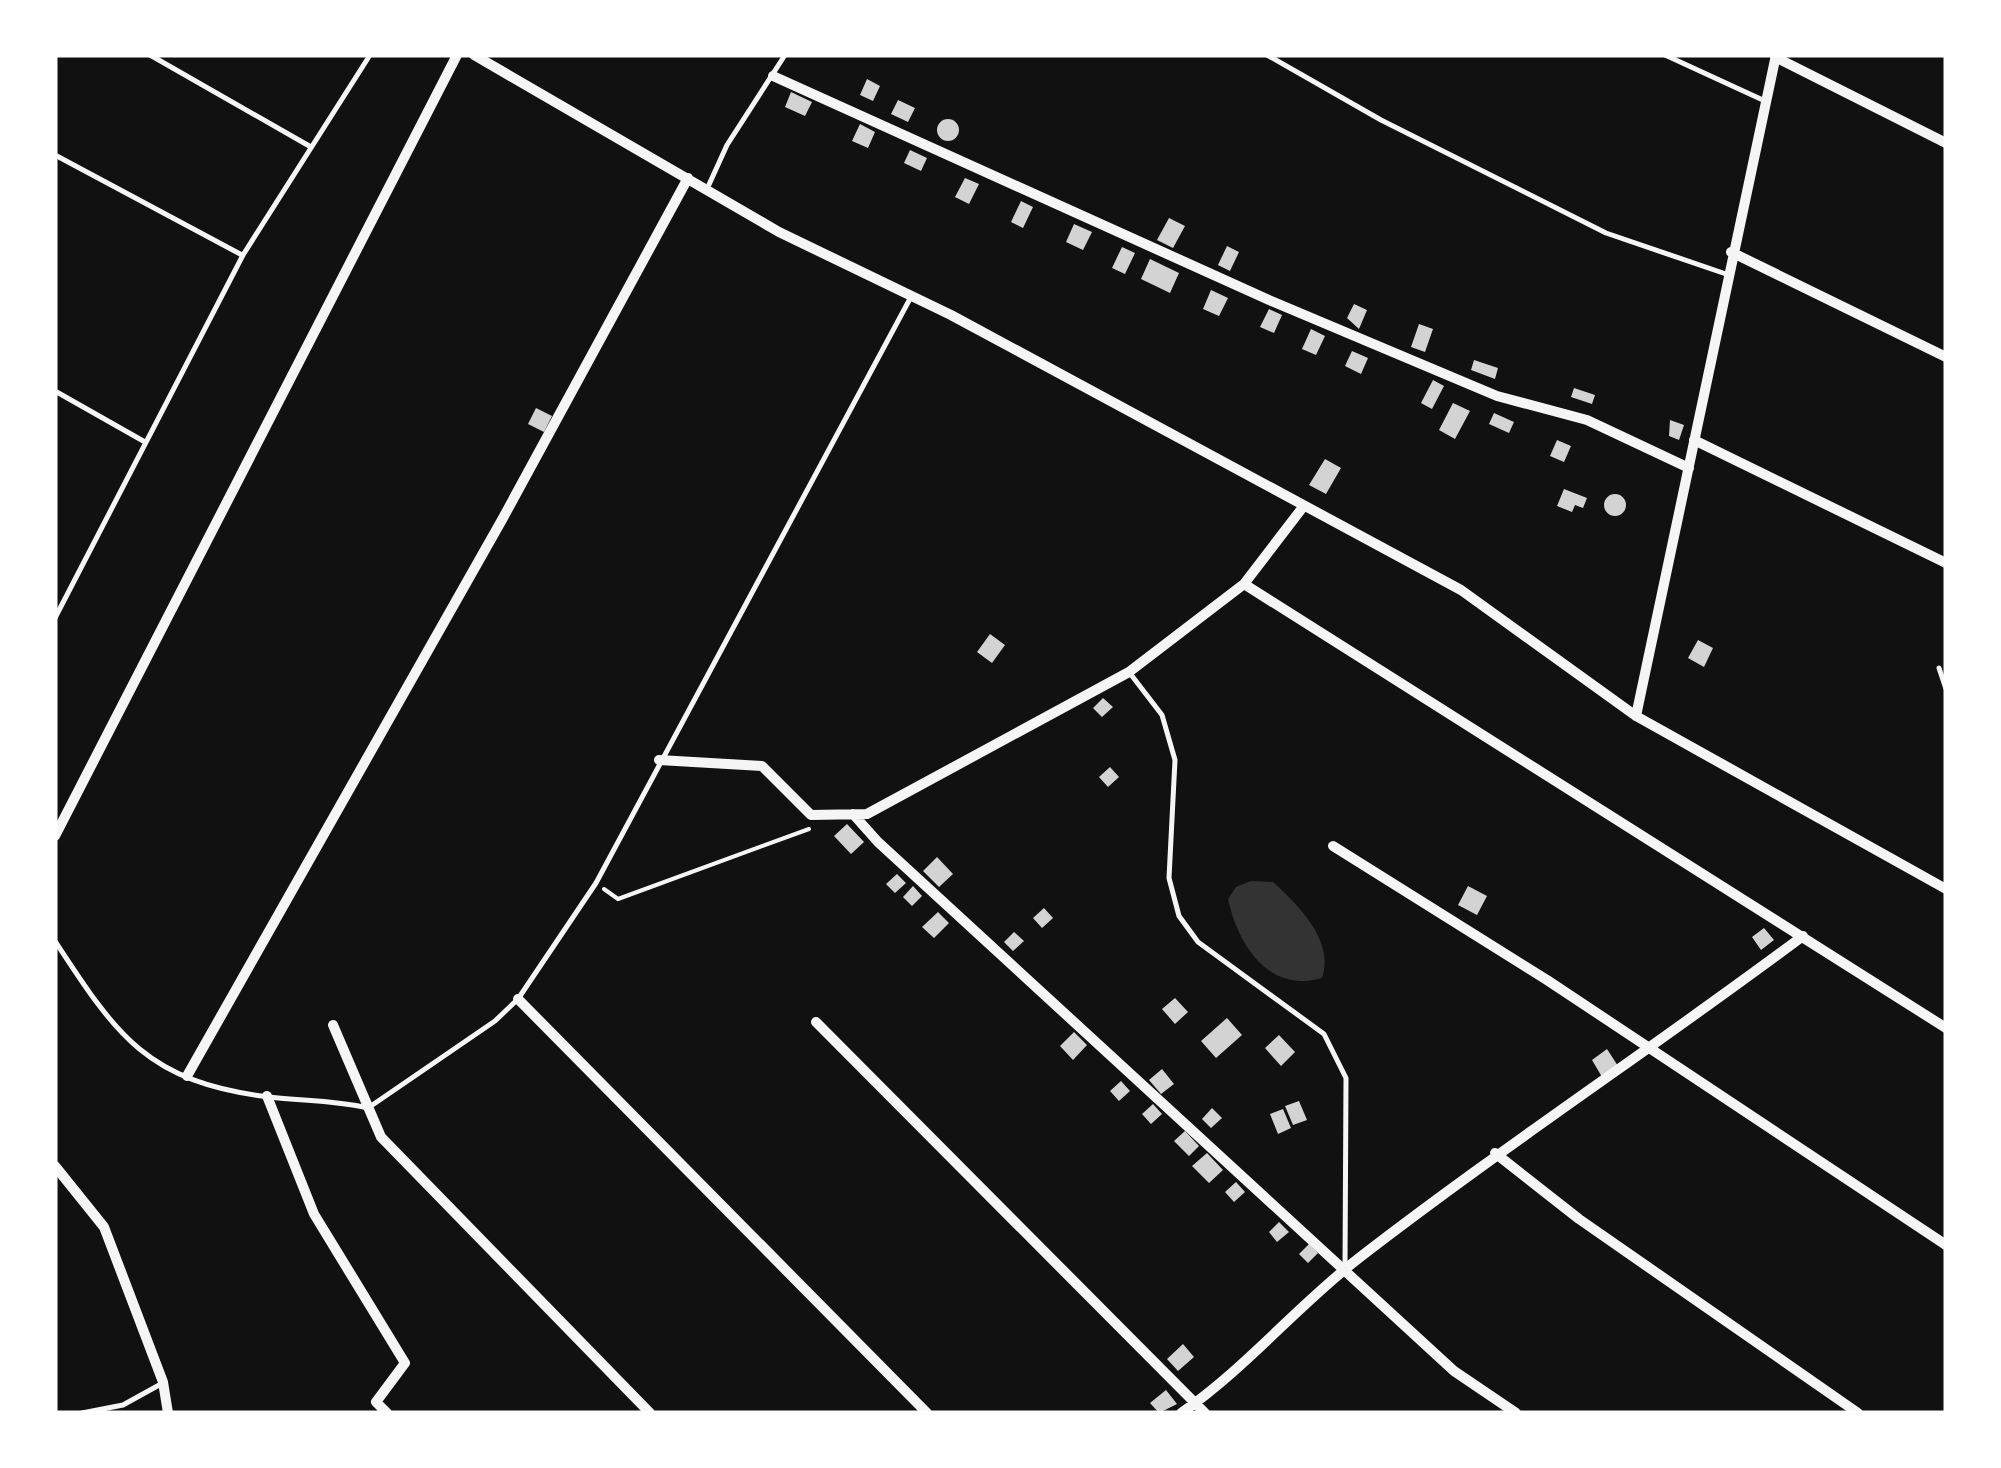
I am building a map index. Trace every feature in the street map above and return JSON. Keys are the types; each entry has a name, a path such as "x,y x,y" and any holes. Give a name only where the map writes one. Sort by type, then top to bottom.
{"street":[{"path":"55,836 457,55"},
{"path":"474,55 779,232 912,295 1460,590 1636,716 1946,888"},
{"path":"1636,716 1726,274 1775,56 1946,143"},
{"path":"773,76 1269,300 1497,396 1587,420 1689,468"},
{"path":"188,1076 503,518 688,178"},
{"path":"1731,252 1946,358"},
{"path":"1694,440 1946,563"},
{"path":"659,760 762,766 811,815 867,814 1130,672 1244,584 1303,507"},
{"path":"1244,584 1946,1028"},
{"path":"853,814 878,842 1454,1370 1516,1413"},
{"path":"1333,846 1946,1245"},
{"path":"1181,1413 1345,1269 1495,1153 1651,1050 1803,936"},
{"path":"518,999 927,1413"},
{"path":"816,1022 1205,1413"},
{"path":"333,1025 381,1137 650,1413"},
{"path":"267,1096 284,1148 314,1214 405,1363 376,1402 387,1413"},
{"path":"1495,1153 1579,1219 1858,1413"},
{"path":"55,1166 104,1227 164,1382 168,1413"}],"lane":[{"path":"150,55 311,147"},
{"path":"55,618 243,255 370,55"},
{"path":"707,189 727,144 786,55"},
{"path":"1267,55 1381,120 1606,233 1726,274"},
{"path":"1665,55 1765,101"},
{"path":"55,154 243,255"},
{"path":"55,940 105,1019 156,1065 267,1096 331,1099 368,1108 495,1021 518,999 596,883 912,295"},
{"path":"55,390 144,442"},
{"path":"1939,668 1946,690"},
{"path":"1130,672 1162,716 1175,760 1168,878 1179,916 1198,942 1324,1034 1346,1078 1345,1269"},
{"path":"82,1413 123,1406 164,1382"}],"path":[{"path":"596,883 618,899 812,828 827,814"}],"shaded area":[{"path":"1251,881 1273,882 1312,925 1323,951 1322,978 1286,979 1259,962 1248,948 1228,899 1236,887"}],"building":[{"path":"867,79 880,86 873,101 860,95"},
{"path":"791,92 812,102 805,116 785,107"},
{"path":"898,100 915,108 908,122 891,114"},
{"path":"948,119 956,122 956,138 948,141 940,138 937,130 940,122"},
{"path":"860,124 875,132 868,148 852,141"},
{"path":"910,150 927,158 921,171 904,163"},
{"path":"965,178 979,184 969,204 955,197"},
{"path":"1021,201 1033,207 1023,228 1011,222"},
{"path":"1169,218 1185,226 1173,248 1157,240"},
{"path":"1074,224 1092,232 1083,250 1066,242"},
{"path":"1227,246 1239,252 1230,271 1218,265"},
{"path":"1122,247 1135,253 1125,274 1112,268"},
{"path":"1150,259 1179,273 1170,293 1141,279"},
{"path":"1211,290 1228,298 1219,316 1203,309"},
{"path":"1354,304 1367,310 1359,329 1347,318"},
{"path":"1269,309 1282,315 1274,333 1260,327"},
{"path":"1419,324 1433,329 1425,352 1411,347"},
{"path":"1311,329 1325,336 1316,355 1302,349"},
{"path":"1352,351 1368,358 1361,374 1345,366"},
{"path":"1474,360 1498,368 1495,379 1471,370"},
{"path":"1433,380 1444,386 1432,409 1421,403"},
{"path":"1574,388 1595,395 1592,404 1571,397"},
{"path":"1453,403 1470,411 1455,439 1439,430"},
{"path":"536,408 552,416 544,432 528,424"},
{"path":"1494,413 1514,422 1509,433 1489,424"},
{"path":"1670,420 1684,425 1679,440 1669,436"},
{"path":"1557,440 1571,446 1564,462 1550,456"},
{"path":"1325,459 1341,468 1326,494 1309,485"},
{"path":"1564,489 1587,498 1583,508 1575,505 1572,512 1557,506"},
{"path":"1615,494 1623,497 1623,513 1615,516 1607,513 1604,505 1607,497"},
{"path":"990,634 1005,645 992,663 977,652"},
{"path":"1698,640 1713,648 1704,667 1688,658"},
{"path":"1103,698 1113,707 1102,717 1093,708"},
{"path":"1110,767 1119,777 1108,787 1099,777"},
{"path":"847,824 864,842 851,854 834,836"},
{"path":"937,857 953,874 939,887 923,871"},
{"path":"897,874 906,883 895,893 886,884"},
{"path":"913,886 922,896 912,906 903,897"},
{"path":"1468,886 1487,896 1477,915 1458,905"},
{"path":"1044,908 1053,918 1042,928 1033,918"},
{"path":"938,912 949,923 934,938 922,927"},
{"path":"1764,928 1774,940 1761,950 1752,937"},
{"path":"1014,932 1024,941 1013,951 1004,942"},
{"path":"1175,998 1188,1012 1175,1024 1162,1009"},
{"path":"1227,1018 1242,1035 1216,1058 1201,1041"},
{"path":"1074,1032 1087,1045 1073,1060 1060,1046"},
{"path":"1279,1035 1295,1052 1281,1066 1265,1048"},
{"path":"1607,1049 1618,1066 1602,1077 1592,1060"},
{"path":"1162,1069 1174,1084 1161,1094 1149,1080"},
{"path":"1121,1081 1130,1091 1119,1101 1110,1091"},
{"path":"1299,1101 1307,1120 1293,1125 1285,1106"},
{"path":"1153,1104 1162,1114 1151,1124 1142,1114"},
{"path":"1212,1108 1222,1118 1211,1128 1202,1119"},
{"path":"1283,1109 1291,1128 1278,1134 1270,1114"},
{"path":"1185,1131 1199,1146 1189,1156 1174,1141"},
{"path":"1207,1153 1223,1170 1209,1183 1192,1166"},
{"path":"1236,1182 1245,1192 1234,1202 1225,1192"},
{"path":"1279,1222 1289,1232 1277,1242 1269,1232"},
{"path":"1309,1244 1318,1253 1308,1263 1299,1254"},
{"path":"1183,1344 1194,1357 1178,1371 1167,1359"},
{"path":"1166,1390 1177,1404 1159,1413 1150,1403"}]}
